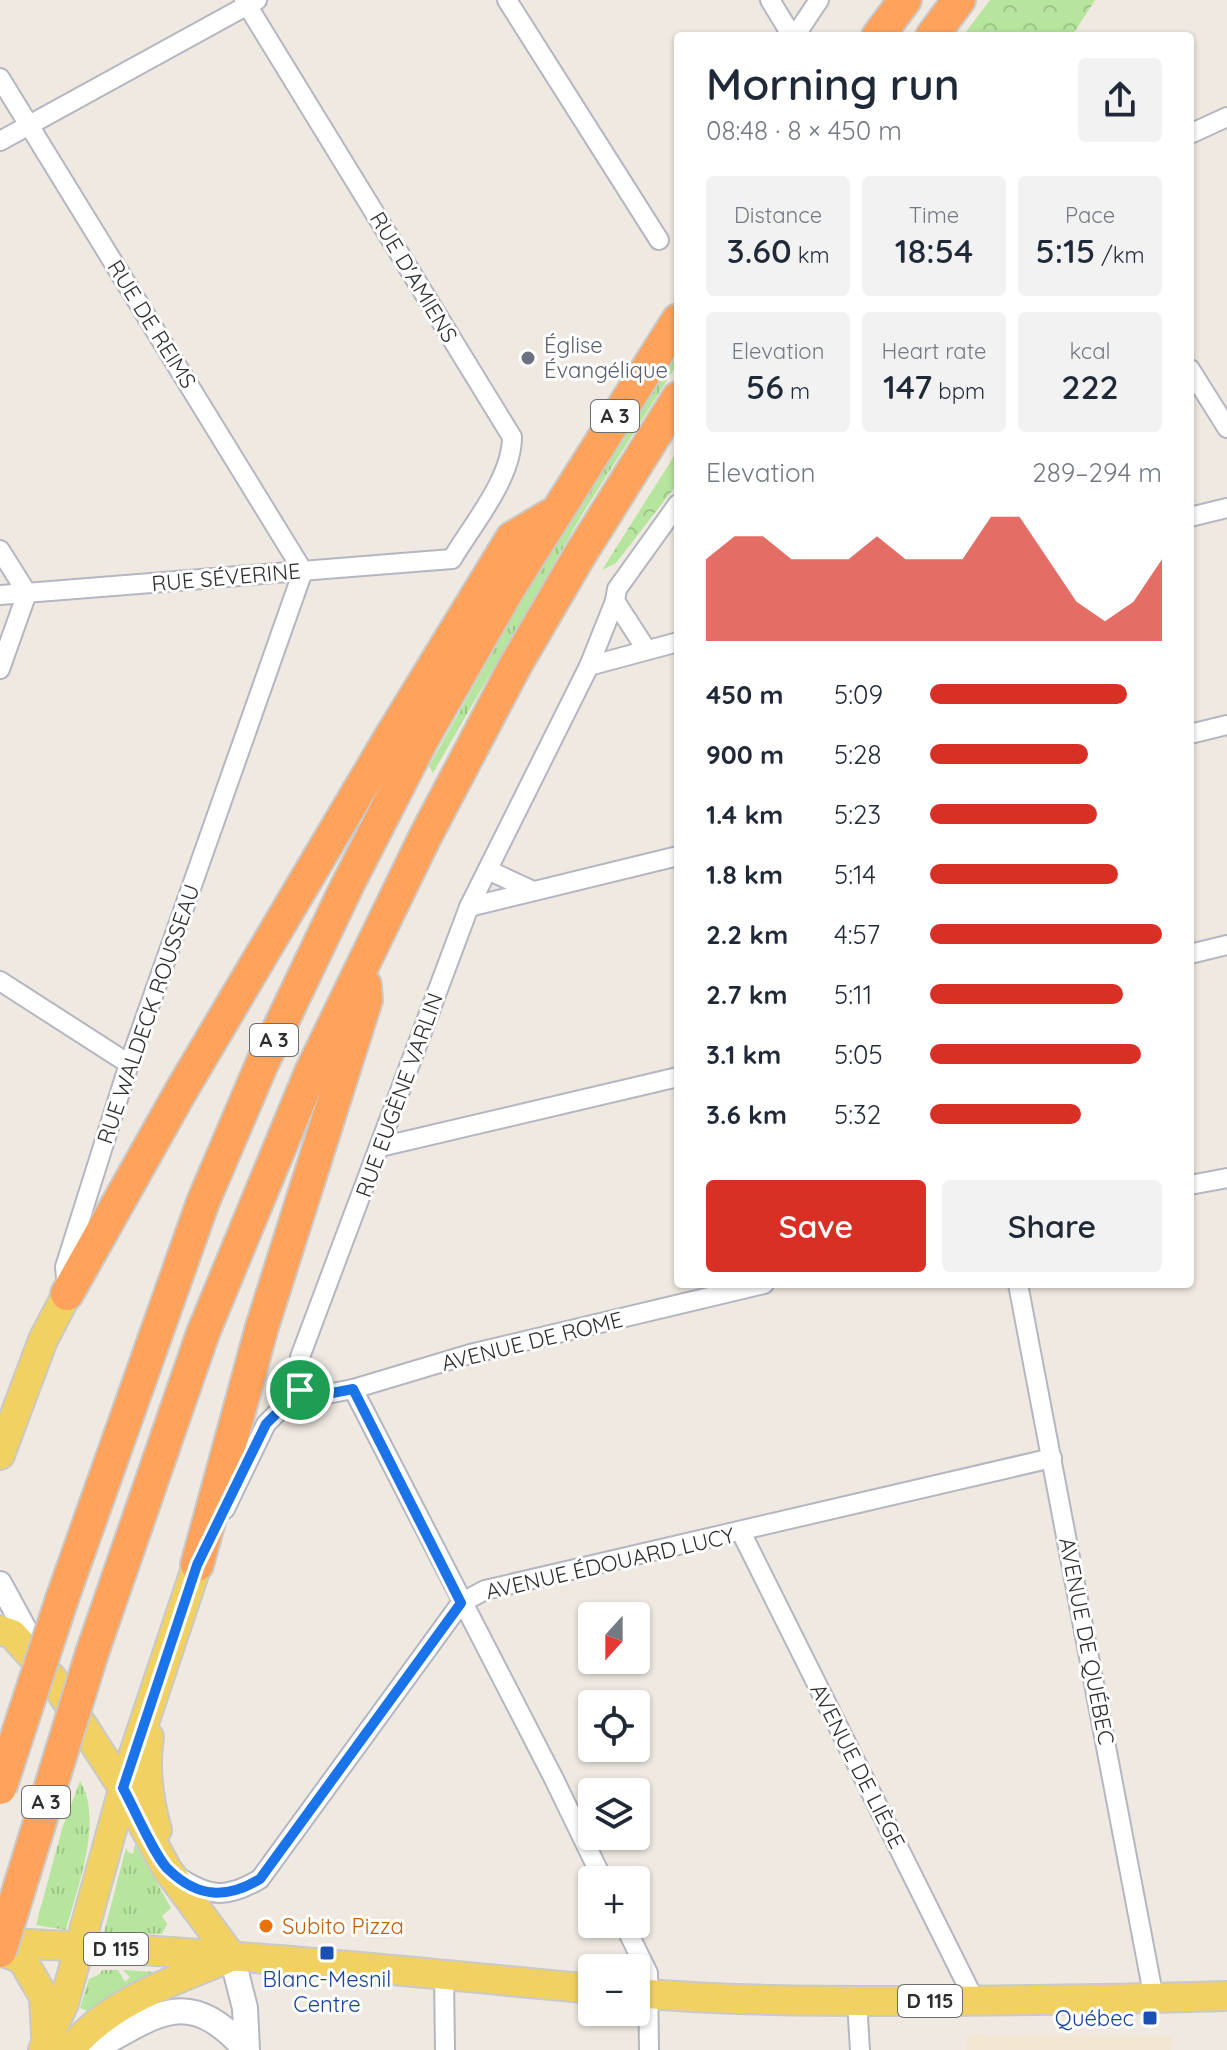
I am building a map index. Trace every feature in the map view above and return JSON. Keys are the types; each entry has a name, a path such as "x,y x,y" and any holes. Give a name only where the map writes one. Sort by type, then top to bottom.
{"highway":[{"path":"881,32 905,0"},
{"path":"935,32 959,0"},
{"name":"A 3","path":"0,1788 62,1599 203,1202 261,1066 416,751 554,513 674,326"},
{"name":"A 3","path":"0,1951 92,1653 203,1333 311,1072 364,960 515,666 674,404"},
{"path":"67,1294 197,1064 512,538 554,513"},
{"path":"197,1565 262,1327 366,1000 364,960"}],"main road":[{"name":"RUE WALDECK ROUSSEAU","path":"0,1455 6,1426 43,1340 67,1294"},
{"path":"53,2048 123,1788 197,1565"},
{"path":"0,1630 12,1634 52,1678 123,1788 167,1869 232,1957 245,2008 246,2050"},
{"path":"154,1697 146,1755 148,1798 167,1869"},
{"name":"D 115","path":"0,1943 232,1957 578,1988"},
{"path":"0,1951 22,1959 44,1997 53,2048"},
{"name":"D 115","path":"53,2048 78,2040 111,2013 163,1985 232,1957"},
{"name":"D 115","path":"650,1994 745,2000 857,2001 1226,1996"},
{"path":"91,2050 163,2013 193,2010 217,2022 246,2050"}],"street":[{"path":"507,0 659,240"},
{"path":"770,0 791,32"},
{"path":"797,32 819,0"},
{"path":"0,141 249,2"},
{"name":"RUE D'AMIENS","path":"249,2 512,437 512,453 506,472 452,559"},
{"name":"RUE DE REIMS","path":"0,78 303,571"},
{"path":"1194,132 1227,117"},
{"path":"1194,375 1227,428"},
{"path":"1194,516 1227,508"},
{"name":"RUE EUGÈNE VARLIN","path":"300,1390 300,1357 469,907 589,666 617,589 674,509"},
{"path":"0,550 27,593 0,669"},
{"name":"RUE SÉVERINE","path":"0,595 452,559"},
{"name":"RUE WALDECK ROUSSEAU","path":"67,1294 65,1267 129,1064 303,571"},
{"path":"615,601 646,649"},
{"path":"589,666 674,643"},
{"path":"1194,733 1227,725"},
{"path":"469,907 674,857"},
{"path":"488,870 533,891"},
{"path":"1194,953 1227,945"},
{"path":"0,981 129,1064"},
{"path":"380,1147 674,1078"},
{"path":"1194,1184 1227,1178"},
{"name":"AVENUE DE ROME","path":"300,1390 322,1395 353,1389 470,1354 747,1288"},
{"name":"AVENUE DE QUÉBEC","path":"1019,1288 1154,1999"},
{"path":"353,1389 596,1866"},
{"path":"197,1565 266,1424 300,1390"},
{"name":"AVENUE ÉDOUARD LUCY","path":"167,1869 193,1887 223,1894 243,1889 260,1879 461,1603 485,1590 1052,1458"},
{"name":"AVENUE DE LIÈGE","path":"741,1532 975,2001"},
{"path":"0,1583 52,1678"},
{"path":"444,1976 445,2050"},
{"path":"857,2001 860,2050"},
{"path":"646,2026 649,2050"}],"shaded area":[{"path":"967,2035 1173,2036 1171,2050 967,2050"}],"green space":[{"path":"990,0 1095,0 1075,32 966,32"},
{"path":"674,353 674,369 583,513 433,773 429,766 554,543"},
{"path":"674,456 674,488 616,563 602,570"},
{"path":"80,1781 87,1797 89,1834 82,1875 66,1930 36,1925 62,1829"},
{"path":"135,1844 171,1908 162,1916 167,1924 162,1934 104,1932 126,1848 133,1854"},
{"path":"102,1970 118,1970 125,1982 130,1977 123,1970 155,1972 119,1991 90,2012 80,2008 89,1979"}],"place":[{"name":"Église Évangélique","path":"528,358"},
{"name":"Subito Pizza","path":"266,1926"},
{"name":"Blanc-Mesnil Centre","path":"327,1953"},
{"name":"Québec","path":"1150,2018"}],"route":[{"path":"353,1389 461,1603 260,1879 227,1894 209,1892 193,1887 167,1869 123,1788 197,1565 266,1424 300,1390 322,1395 353,1389"}]}
